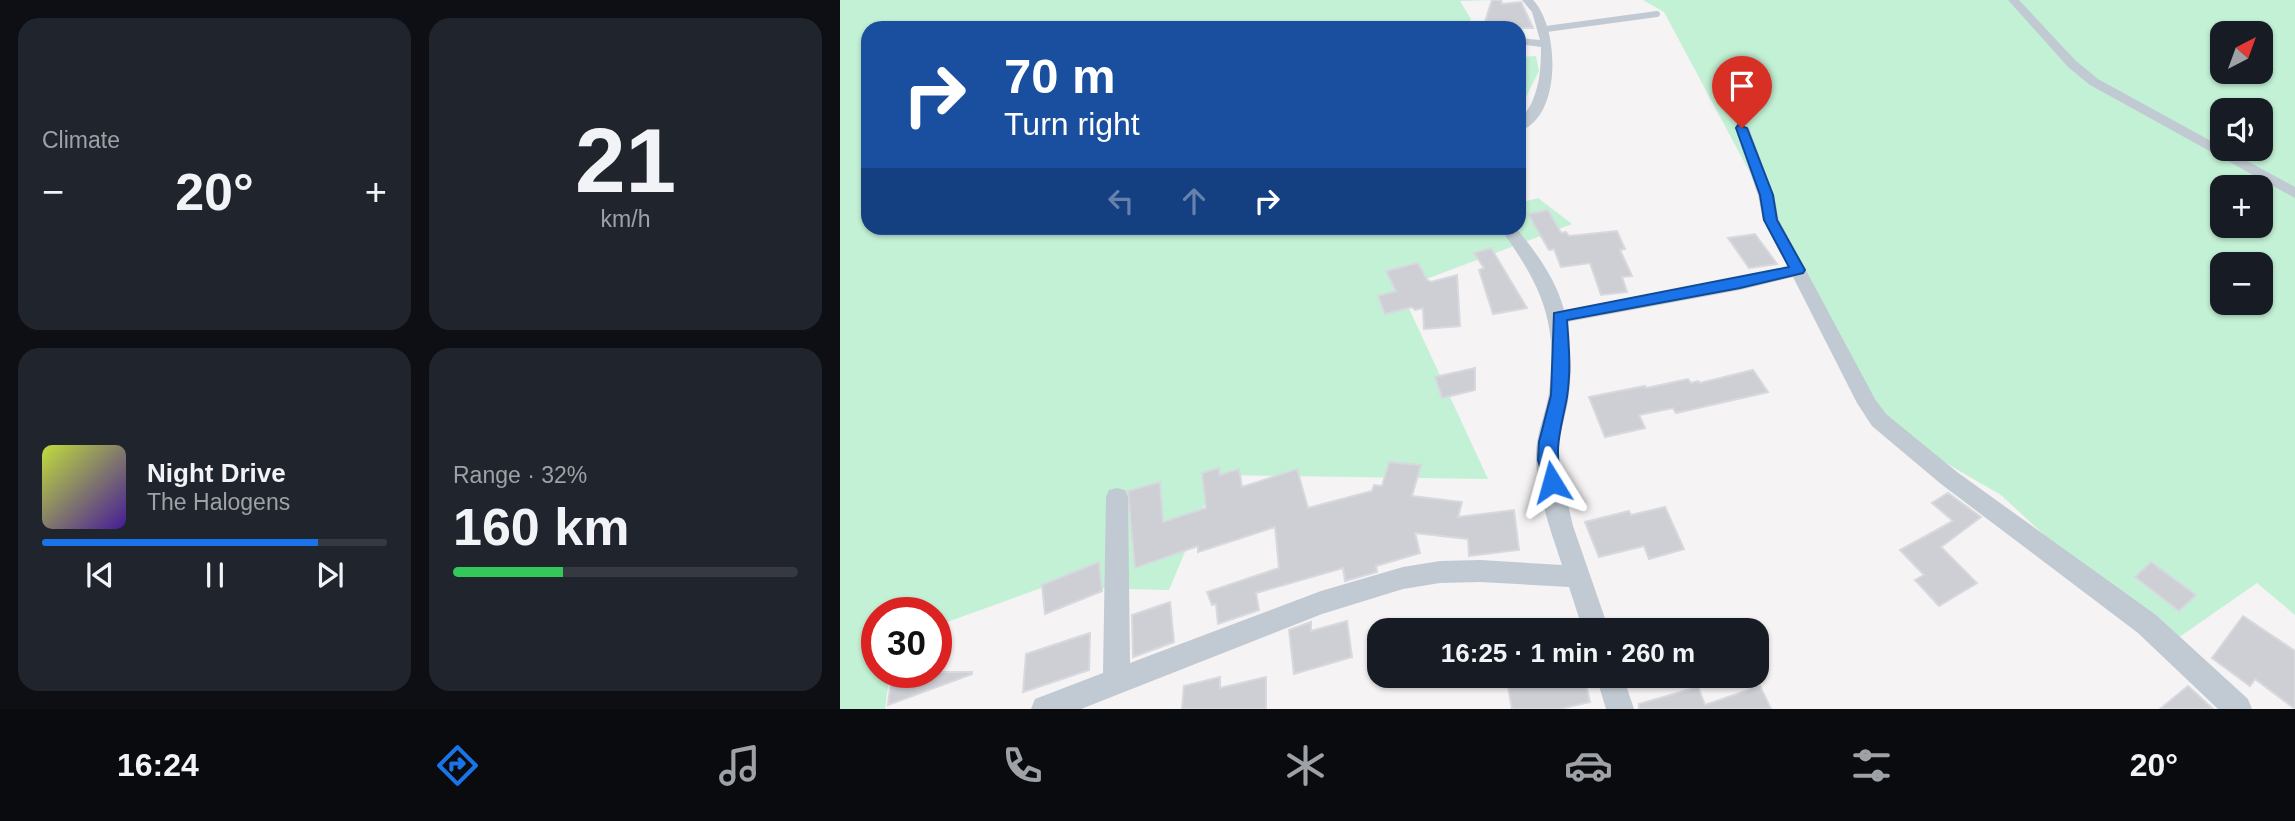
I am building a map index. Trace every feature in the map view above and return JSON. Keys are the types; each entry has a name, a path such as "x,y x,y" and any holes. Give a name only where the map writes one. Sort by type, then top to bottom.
{"street":[{"path":"1526,122 1531,118 1547,72 1546,29 1539,10 1527,0"},
{"path":"2013,0 2072,64 2094,82 2295,193"},
{"path":"1526,42 1546,44"},
{"path":"1742,128 1766,195 1770,220 1879,420 1949,478 2147,624 2238,709"},
{"path":"1514,235 1547,285 1559,317 1560,384 1547,460 1563,527 1592,618"},
{"path":"1559,317 1740,284 1798,270"},
{"path":"1116,682 1117,497"},
{"path":"1045,709 1321,603 1403,578 1440,572 1580,577"},
{"path":"1614,688 1620,709"}],"lane":[{"path":"1546,29 1657,14"}],"green space":[{"path":"840,0 1495,0 1460,1 1470,21 861,21 861,235 1526,235 1526,201 1538,198 1572,224 1400,289 1488,479 1217,475 1169,590 1044,587 952,620 952,597 861,597 861,688 888,688 885,709 840,709"},
{"path":"1643,0 2295,0 2295,615 2257,583 2165,647 2001,495 1887,429 1664,12"},
{"path":"1536,56 1539,71 1526,97 1526,57"}],"building":[{"path":"1492,0 1501,0 1502,4 1521,2 1533,28 1526,28 1526,21 1485,21"},
{"path":"1548,210 1561,233 1566,232 1569,236 1617,231 1625,249 1620,250 1632,276 1622,277 1627,292 1601,295 1590,263 1561,267 1554,249 1549,250 1528,214"},
{"path":"1755,234 1777,264 1749,268 1728,238"},
{"path":"1491,248 1527,308 1493,314 1479,270 1484,268 1474,253"},
{"path":"1418,263 1427,280 1431,282 1457,275 1460,326 1424,329 1423,308 1415,310 1412,307 1385,314 1378,296 1396,291 1386,271"},
{"path":"1475,368 1475,390 1442,398 1435,377"},
{"path":"1753,370 1768,392 1676,413 1673,408 1639,415 1645,428 1605,437 1589,397 1688,379 1691,383 1700,383"},
{"path":"1389,462 1421,465 1412,496 1462,502 1458,517 1514,510 1519,550 1469,556 1468,539 1415,533 1420,553 1376,566 1377,572 1345,581 1343,568 1256,593 1259,610 1218,624 1216,604 1212,605 1207,592 1279,568 1275,527 1198,552 1198,546 1135,568 1128,491 1160,482 1163,522 1206,508 1202,473 1219,468 1220,475 1239,469 1242,487 1297,469 1308,508 1372,491 1374,485 1382,486"},
{"path":"1948,493 1981,517 1941,547 1977,583 1939,606 1915,580 1924,575 1900,550 1953,521 1932,503"},
{"path":"1665,507 1684,549 1649,559 1644,546 1599,557 1585,522 1629,511 1631,515"},
{"path":"1099,562 1102,591 1045,614 1042,585"},
{"path":"2151,562 2196,595 2179,611 2135,577"},
{"path":"1170,602 1174,642 1133,657 1132,615"},
{"path":"2243,616 2295,651 2295,709 2255,679 2250,686 2212,658"},
{"path":"1347,621 1352,657 1294,674 1289,630 1311,622 1311,631"},
{"path":"1090,633 1089,670 1023,692 1026,654"},
{"path":"952,672 972,674 952,681"},
{"path":"1220,677 1220,688 1266,677 1266,709 1182,709 1184,686"},
{"path":"2188,686 2213,709 2160,709"},
{"path":"890,688 934,688 888,705"},
{"path":"1508,688 1587,688 1590,702 1559,709 1512,709"},
{"path":"1695,688 1698,688 1705,705 1761,688 1771,709 1639,709 1639,704"}],"route":[{"path":"1552,482 1547,460 1551,423 1559,395 1562,361 1559,317 1740,284 1798,270 1770,220 1766,195 1742,128"}]}
